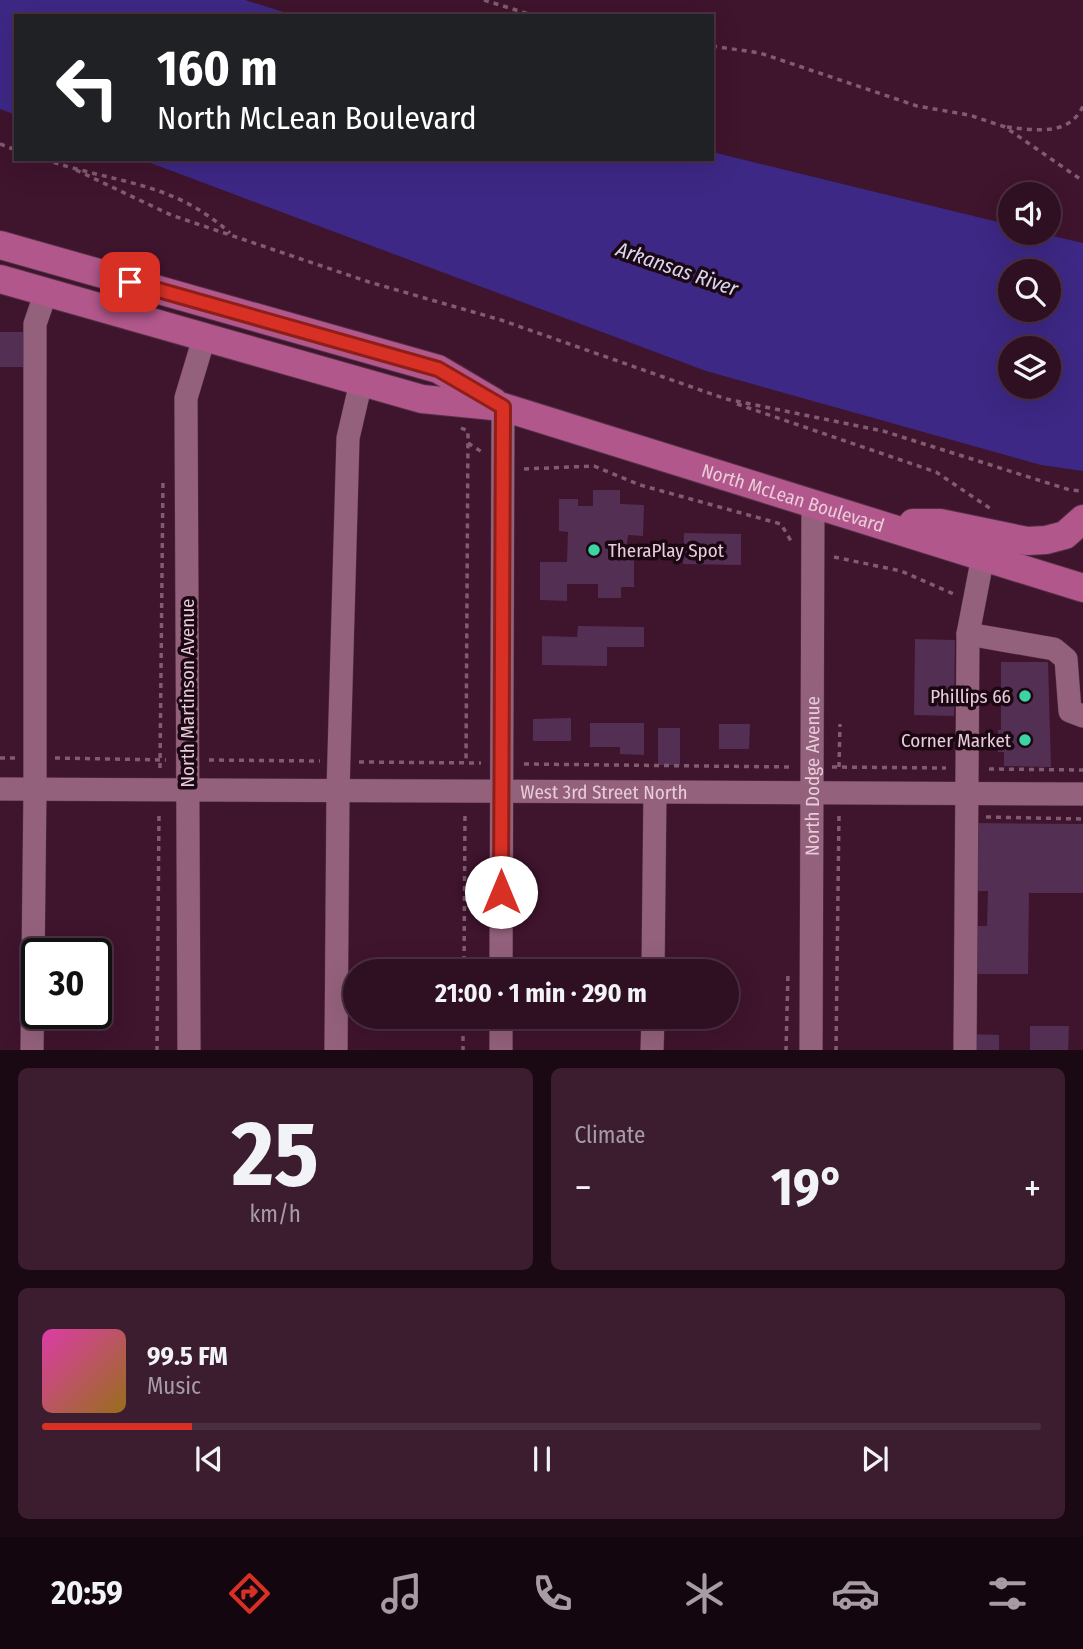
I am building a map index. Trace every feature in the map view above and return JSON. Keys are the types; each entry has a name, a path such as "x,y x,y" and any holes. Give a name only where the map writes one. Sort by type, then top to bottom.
{"main road":[{"name":"North McLean Boulevard","path":"0,245 438,369 503,407"},
{"name":"North McLean Boulevard","path":"0,279 422,399 503,407 1083,588"},
{"path":"883,524 940,523 1027,541 1065,535 1083,519"}],"street":[{"path":"32,1050 35,790 34,324 46,292"},
{"name":"North Martinson Avenue","path":"189,1050 186,398 204,338"},
{"path":"336,1050 338,791 348,438 361,382"},
{"path":"501,959 503,407"},
{"name":"North Dodge Avenue","path":"811,1050 813,502"},
{"path":"965,1050 968,634 983,556"},
{"path":"968,634 1054,649 1066,659 1070,710 1083,716"},
{"name":"West 3rd Street North","path":"0,789 1083,794"},
{"path":"653,959 655,792"},
{"path":"501,1029 501,1050"},
{"path":"652,1050 653,1029"}],"path":[{"path":"484,0 529,14"},
{"path":"714,46 760,53 917,106 969,115 1005,127 1050,131 1079,116 1083,106"},
{"path":"1005,127 1083,180"},
{"path":"50,161 180,197 209,214 232,234"},
{"path":"76,170 171,215 369,282 501,320 936,472 999,517"},
{"path":"726,399 883,431 1070,490 1083,491"},
{"path":"468,443 511,469 594,466 640,485 781,524 793,544 846,561 901,571 974,603"},
{"path":"157,1050 163,478"},
{"path":"835,1050 840,724"},
{"path":"0,758 1083,770"},
{"path":"463,1029 463,1050"}],"water":[{"path":"0,0 245,0 290,14 14,14 14,114 0,109"},
{"name":"Arkansas River","path":"714,152 998,222 998,245 1061,245 1061,238 1083,243 1083,471 1041,465 706,371 145,161 714,161"}],"building":[{"path":"0,332 25,332 24,367 0,367"},
{"name":"TheraPlay Spot","path":"593,490 620,490 620,504 644,505 643,536 628,535 627,544 621,544 621,556 634,557 634,587 621,587 621,598 598,598 598,584 567,584 567,601 540,600 540,562 567,562 568,532 559,531 559,499 578,499 578,506 593,506"},
{"path":"684,533 741,534 741,565 683,564"},
{"path":"578,626 644,627 644,647 607,647 607,666 542,665 542,636 577,637"},
{"path":"915,639 955,640 954,716 914,715"},
{"path":"1001,662 1048,662 1051,767 1004,766 1004,752 998,752 998,730 1001,730"},
{"path":"571,718 571,741 533,741 533,719"},
{"path":"590,723 644,723 644,755 620,754 620,747 590,747"},
{"path":"719,724 750,724 749,749 719,749"},
{"path":"658,728 680,728 680,765 658,765"},
{"path":"974,823 1083,824 1083,893 1029,893 1028,974 972,974 973,926 987,926 988,891 973,891"},
{"path":"1030,1026 1069,1026 1068,1050 1030,1050"},
{"path":"970,1034 999,1035 999,1050 969,1050"}],"place":[{"name":"TheraPlay Spot","path":"594,550"},
{"name":"Phillips 66","path":"1025,696"},
{"name":"Corner Market","path":"1025,740"}],"route":[{"path":"130,282 438,369 503,407 501,892"}]}
